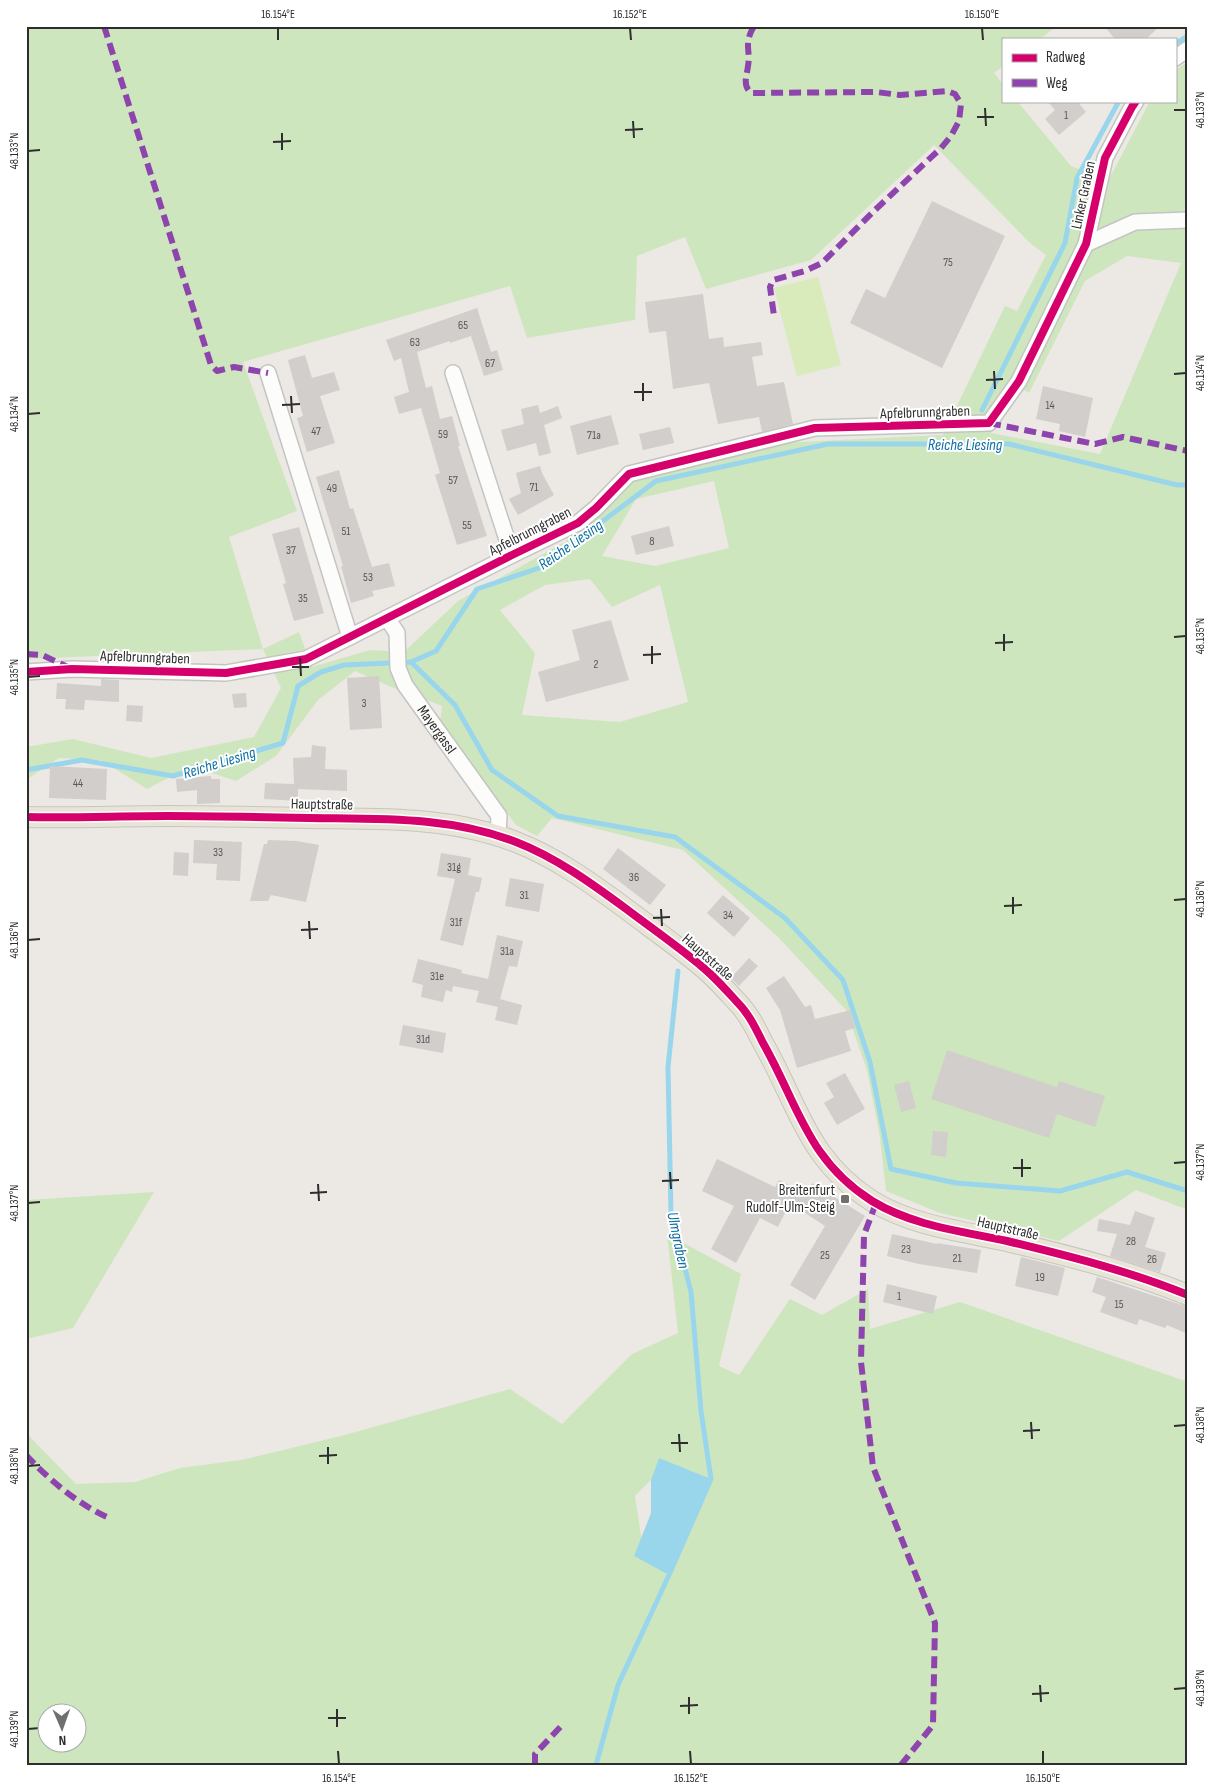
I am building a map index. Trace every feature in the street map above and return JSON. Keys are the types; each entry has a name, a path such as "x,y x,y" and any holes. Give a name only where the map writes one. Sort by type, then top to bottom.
{"main road":[{"name":"Hauptstraße","path":"26,817 166,816 382,819 438,823 481,831 534,850 604,893 702,966 744,1009 768,1052 807,1132 833,1169 853,1188 876,1203 901,1215 930,1225 978,1234 1096,1263 1151,1280 1188,1295"}],"street":[{"path":"1176,57 1188,49"},
{"name":"Linker Graben","path":"1086,244 1105,158 1135,102"},
{"path":"1086,244 1135,222 1188,220"},
{"name":"Apfelbrunngraben","path":"26,672 72,669 226,673 306,660 578,523 596,508 621,480 628,474 638,470 815,428 989,423 1019,381 1086,244"},
{"path":"268,373 350,637"},
{"name":"Apfelbrunngraben","path":"453,373 512,555"},
{"name":"Mayergassl","path":"387,618 397,634 398,668 405,685 499,816 498,836"}],"green space":[{"path":"26,26 1057,26 1041,38 1002,38 1002,67 994,73 1002,83 1002,102 1018,102 1071,166 1108,181 1149,102 1176,102 1176,69 1188,62 1188,1210 1136,1190 1059,1241 940,1213 886,1191 880,1137 867,1070 846,1010 779,938 683,850 552,818 537,836 516,825 440,724 442,706 355,671 318,700 276,756 236,781 191,766 147,789 101,760 59,758 26,780 26,747 73,739 151,758 254,737 281,688 263,649 26,659","holes":["934,145 1030,243 1046,255 1017,311 1005,306 943,435 780,443 631,478 565,542 458,601 404,652 370,650 312,667 299,632 263,649 229,537 297,511 243,362 510,286 527,338 635,320 637,256 685,237 706,289 811,260","1127,256 1181,263 1100,454 991,433 1010,381 1029,393 1085,281","714,481 729,548 655,566 602,556 636,499","590,579 612,607 660,585 688,702 620,722 522,715 535,653 500,610 545,585"]},
{"path":"818,277 841,365 797,376 774,288"},
{"path":"154,1192 73,1328 26,1339 26,1200"},
{"path":"667,1234 741,1274 719,1366 739,1375 790,1299 822,1315 868,1289 870,1329 960,1302 1188,1382 1188,1765 26,1765 26,1433 76,1484 135,1482 180,1468 241,1460 341,1436 510,1389 562,1424 632,1354 678,1333","holes":["659,1459 645,1562 635,1496 651,1480"]}],"water":[{"path":"659,1458 711,1479 669,1575 634,1556 651,1513 651,1480"}],"building":[{"path":"1104,26 1160,26 1147,38 1114,38"},
{"path":"1048,102 1078,102 1086,112 1059,135 1045,119 1055,110"},
{"path":"932,201 1005,236 942,368 850,323 866,289 885,298"},
{"path":"703,294 709,339 723,337 724,347 761,342 763,355 752,357 757,386 784,382 793,424 762,432 759,417 718,424 709,383 673,389 666,331 649,333 645,302"},
{"path":"477,308 491,352 497,350 503,370 484,376 471,336 417,352 426,388 432,386 440,419 452,416 460,446 458,446 487,536 457,545 435,475 440,473 421,408 399,414 394,397 409,392 401,358 394,361 386,340"},
{"path":"305,355 312,378 334,372 340,390 320,396 335,443 307,452 297,418 303,416 288,360"},
{"path":"1043,386 1093,398 1085,437 1059,431 1060,424 1036,419"},
{"path":"538,405 540,413 558,406 562,418 544,425 551,453 539,456 536,443 507,451 501,430 524,424 521,409"},
{"path":"611,415 619,444 577,455 570,426"},
{"path":"670,427 674,443 643,450 639,434"},
{"path":"540,466 554,495 518,515 509,499 521,493 516,473"},
{"path":"339,470 350,509 353,508 372,567 389,563 395,586 372,591 374,596 351,603 341,566 343,566 316,477"},
{"path":"669,526 674,546 636,555 631,536"},
{"path":"299,527 324,613 294,621 283,584 286,583 272,534"},
{"path":"611,620 629,680 546,702 538,672 580,660 572,630"},
{"path":"379,676 382,728 350,730 347,678"},
{"path":"101,679 119,680 119,702 85,700 84,710 65,709 66,699 56,699 57,683 101,686"},
{"path":"246,693 247,707 234,708 232,694"},
{"path":"127,705 143,706 142,722 126,721"},
{"path":"312,745 326,747 325,769 347,770 347,791 298,789 298,801 264,799 265,783 294,784 293,758 311,757"},
{"path":"50,766 107,769 106,800 49,798"},
{"path":"211,776 211,779 220,779 220,803 197,804 197,790 177,792 176,779"},
{"path":"194,840 242,842 240,881 216,880 217,864 193,863"},
{"path":"268,840 297,841 319,845 306,902 271,895 268,901 250,901 264,844 267,844"},
{"path":"618,848 666,885 650,905 603,869"},
{"path":"174,852 189,853 188,876 173,875"},
{"path":"441,853 471,858 468,875 482,878 479,892 476,892 463,946 440,940 455,879 437,876"},
{"path":"510,878 544,884 539,912 505,906"},
{"path":"723,895 750,918 734,937 707,913"},
{"path":"497,935 523,941 517,967 509,966 500,999 522,1005 517,1025 495,1020 498,1007 476,1002 479,991 453,986 452,992 446,990 443,1002 421,997 423,985 412,982 418,959 462,970 461,973 488,979"},
{"path":"749,958 758,966 739,986 731,978"},
{"path":"784,976 805,1007 811,1005 815,1019 851,1010 855,1028 845,1031 851,1051 797,1068 780,1010 766,988"},
{"path":"403,1025 446,1033 443,1053 399,1045"},
{"path":"947,1050 1057,1087 1059,1081 1105,1096 1095,1127 1057,1114 1049,1138 931,1099"},
{"path":"845,1073 865,1109 837,1125 824,1103 834,1097 826,1083"},
{"path":"909,1081 916,1108 901,1112 894,1085"},
{"path":"933,1131 948,1132 946,1157 931,1155"},
{"path":"717,1159 775,1187 779,1180 806,1193 812,1183 865,1216 815,1300 790,1285 825,1226 790,1203 778,1227 760,1218 736,1263 711,1249 734,1206 702,1191"},
{"path":"1135,1211 1155,1218 1145,1247 1166,1253 1160,1272 1110,1256 1117,1234 1097,1231 1099,1219 1130,1225"},
{"path":"892,1234 937,1244 981,1250 977,1273 919,1264 887,1256"},
{"path":"1021,1257 1065,1268 1058,1296 1015,1286"},
{"path":"1097,1277 1188,1307 1188,1334 1167,1325 1165,1328 1139,1319 1137,1325 1100,1312 1106,1297 1092,1292"},
{"path":"887,1284 937,1296 933,1314 883,1302"}],"waterway":[{"name":"Linker Graben","path":"1176,43 1188,36"},
{"name":"Linker Graben","path":"982,410 1065,243 1077,178 1118,102"},
{"name":"Reiche Liesing","path":"26,770 82,760 173,776 283,743 298,686 321,672 344,665 411,662 436,651 477,589 542,567 656,481 828,444 1009,444 1177,485 1188,485"},
{"path":"411,662 455,705 492,770 558,816 675,837 785,918 843,980 870,1062 891,1169 956,1183 1060,1191 1127,1172 1188,1191"},
{"name":"Ulmgraben","path":"596,1765 618,1685 711,1479 701,1411 691,1292 671,1214 668,1067 678,971"}],"marked path":[{"path":"104,26 211,365 217,371 234,367 268,373"},
{"path":"754,26 748,43 749,60 746,80 748,90 751,93 876,92 900,95 947,91 955,94 961,104 959,121 951,136 941,148 822,263 805,271 773,280 770,287 774,316"},
{"path":"989,423 1095,444 1123,437 1188,451"},
{"path":"26,654 42,655 68,667"},
{"path":"876,1203 864,1235 861,1362 873,1467 935,1623 933,1725 901,1765"},
{"path":"26,1455 64,1491 86,1506 109,1518"},
{"path":"535,1765 535,1754 564,1723"}],"cycle path":[{"path":"26,672 72,669 226,673 306,659 578,523 596,508 629,474 815,428 989,423 1019,381 1086,244 1105,158 1135,102"},
{"path":"26,817 186,816 387,819 466,827 516,842 545,855 586,880 672,943 715,978 742,1007 752,1022 806,1130 818,1149 832,1168 850,1185 872,1201 921,1222 1076,1258 1121,1271 1188,1295"}],"place":[{"name":"Breitenfurt Rudolf-Ulm-Steig","path":"845,1199"}]}
